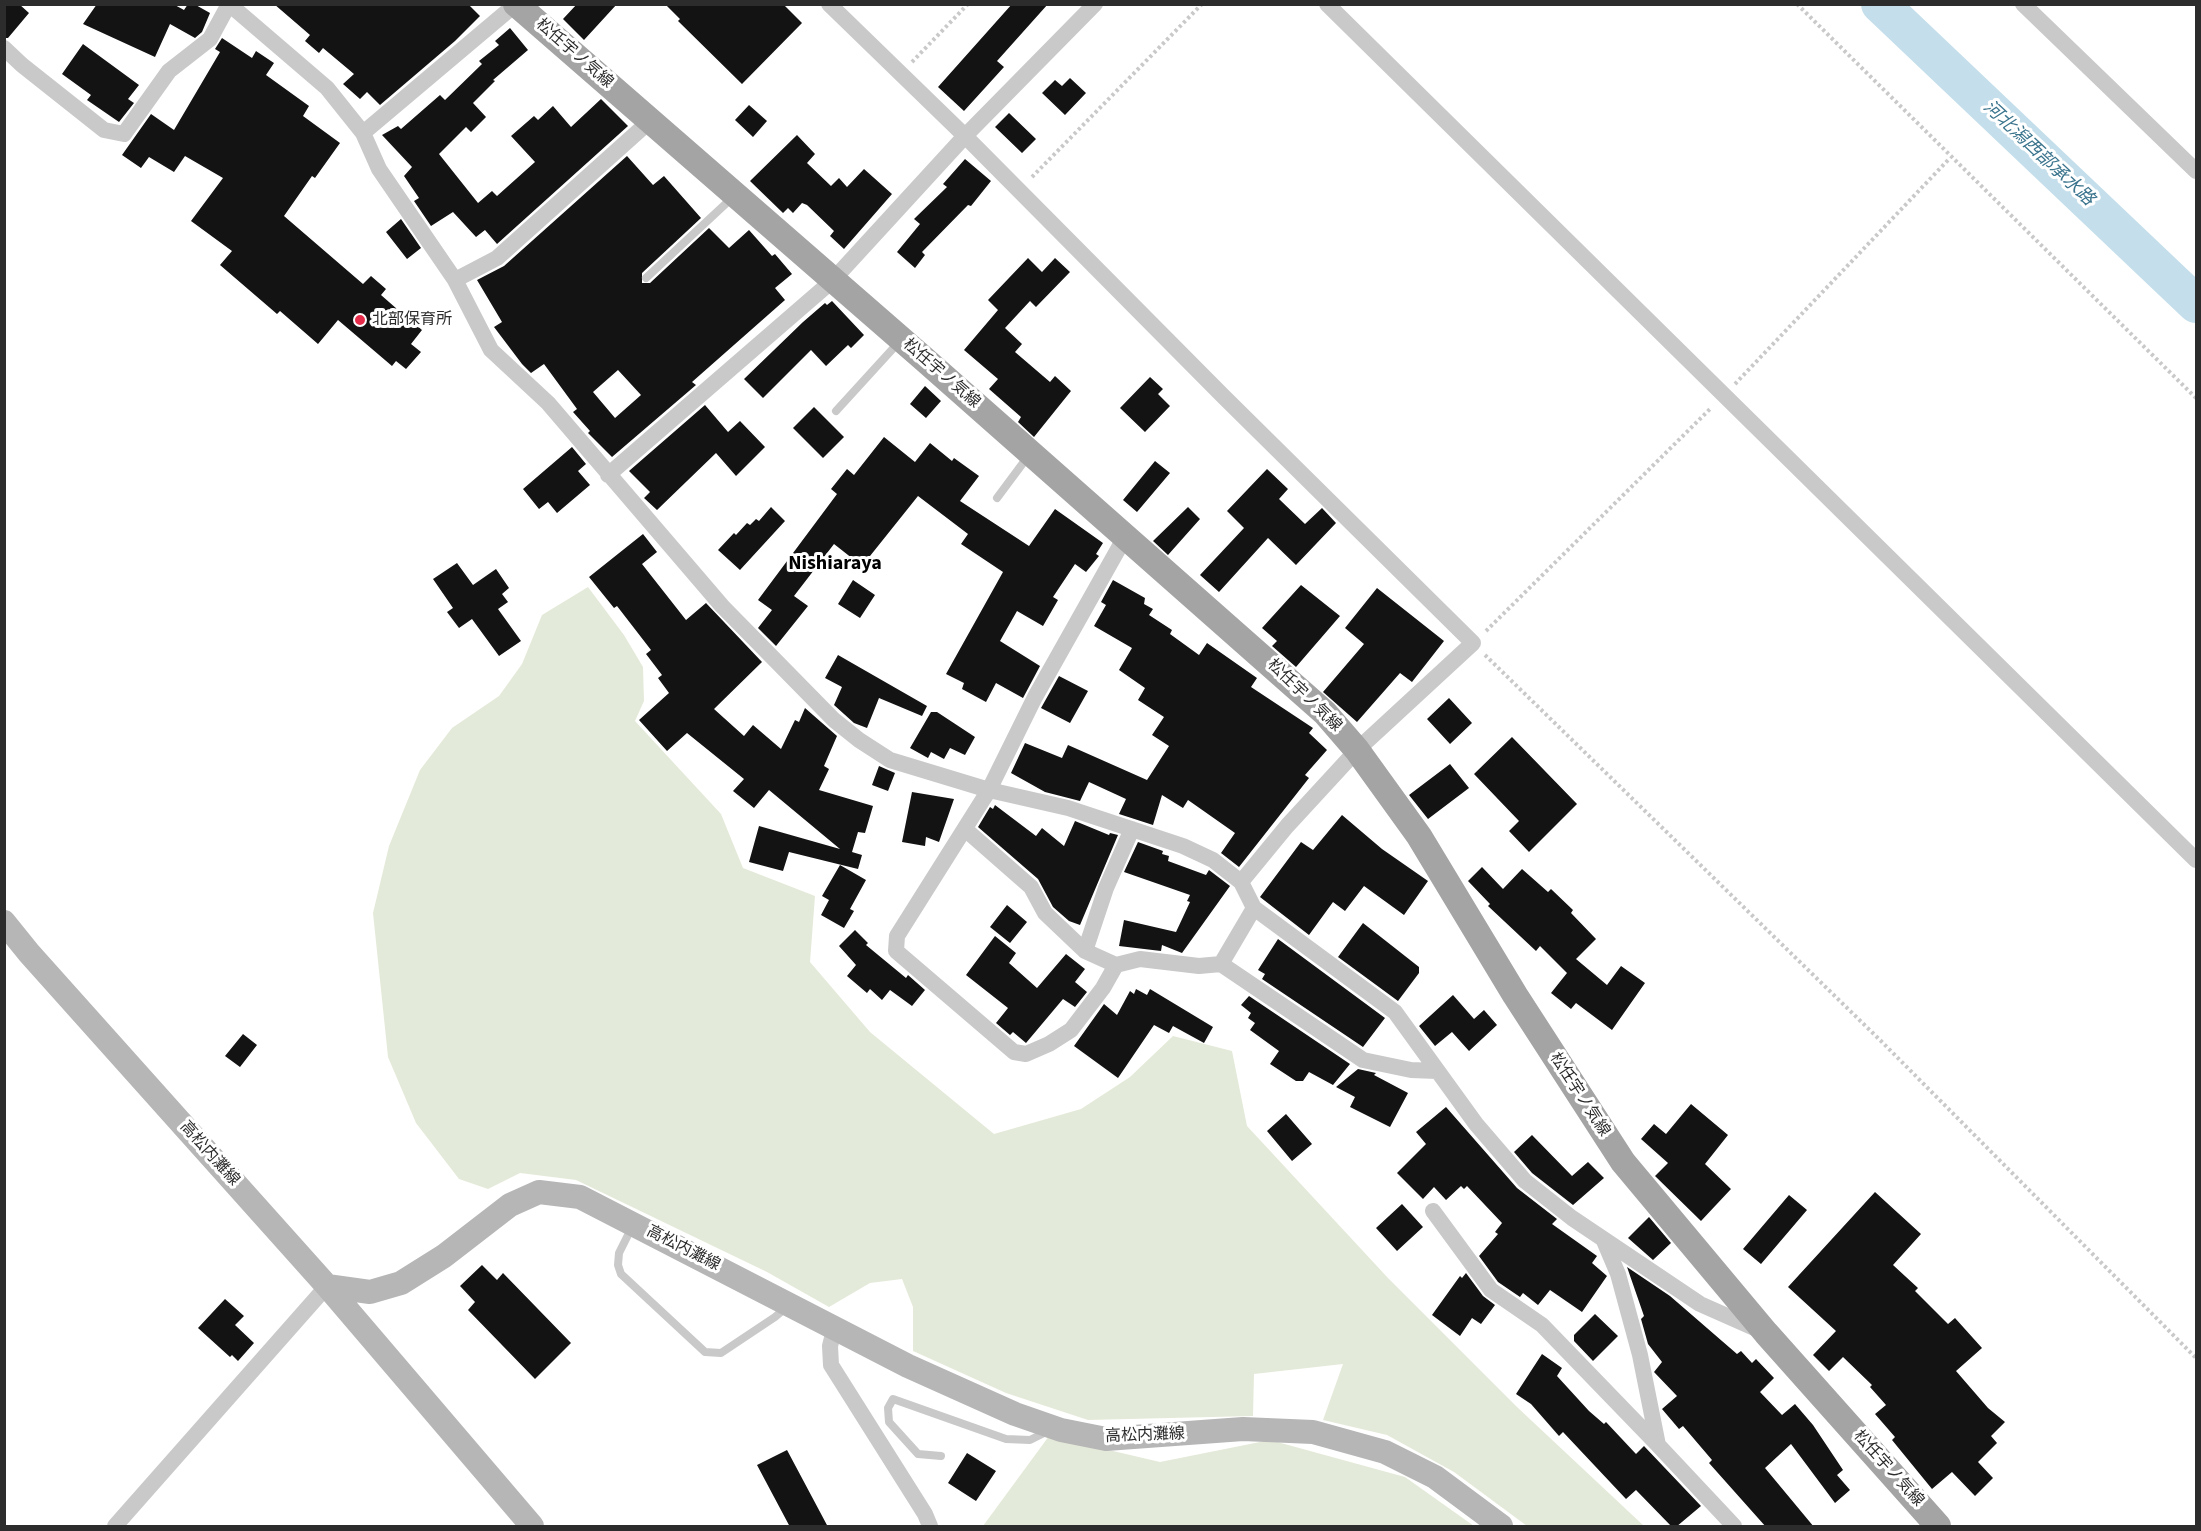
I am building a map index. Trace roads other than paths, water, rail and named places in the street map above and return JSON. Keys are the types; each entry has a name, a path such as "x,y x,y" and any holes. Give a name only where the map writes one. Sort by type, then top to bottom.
{"main road":[{"name":"松任宇ノ気線","path":"516,4 901,339 1325,713 1357,750 1419,836 1515,995 1623,1162 1766,1333 1938,1527"},
{"name":"高松内灘線","path":"4,922 29,953 327,1286 370,1292 401,1283 444,1256 510,1205 539,1192 580,1197 835,1326 908,1366 1015,1414 1055,1428 1106,1439 1243,1429 1313,1432 1385,1452 1435,1477 1501,1527"},
{"path":"327,1286 532,1527"}],"street":[{"path":"4,48 104,130 124,134 169,71 210,39 229,4 327,88 363,133 379,169 455,280 491,350 548,403 722,606 834,720 890,760 989,790 1068,808 1183,846 1214,860 1241,882 1254,908 1395,1012 1476,1124 1525,1181 1604,1240 1700,1305 1766,1333"},
{"path":"363,133 516,4"},
{"path":"829,4 965,136 1473,643 1357,750 1287,826 1241,882"},
{"path":"608,475 832,281 965,136 1095,4"},
{"path":"1327,4 2196,860"},
{"path":"2024,4 2196,171"},
{"path":"455,280 497,258 651,120"},
{"path":"1116,965 1071,1030 1049,1044 1026,1054 1014,1052 896,951 897,936 966,830 989,790 1035,697 1125,537"},
{"path":"1084,951 1106,888 1132,829"},
{"path":"966,830 1031,887 1045,914 1084,951 1116,965 1140,959 1199,966 1221,964 1364,1060 1411,1070 1437,1071"},
{"path":"1221,964 1254,908"},
{"path":"1433,1212 1491,1290 1542,1325 1734,1527"},
{"path":"1604,1240 1618,1274 1640,1354 1658,1445"},
{"path":"115,1527 327,1286"},
{"path":"835,1326 830,1346 831,1365 925,1514 930,1527"}],"lane":[{"path":"646,278 736,195"},
{"path":"836,411 901,339"},
{"path":"998,498 1030,453"},
{"path":"633,1224 619,1253 618,1265 621,1274 705,1352 721,1353 776,1317 790,1304"},
{"path":"941,1456 918,1454 889,1422 888,1408 893,1400 1018,1441 1030,1440 1055,1428"}],"waterway":[{"name":"河北潟西部承水路","path":"1880,4 2196,304"}],"place":[{"name":"北部保育所","path":"360,320"}],"district":[{"name":"Nishiaraya","path":"835,565"}]}
